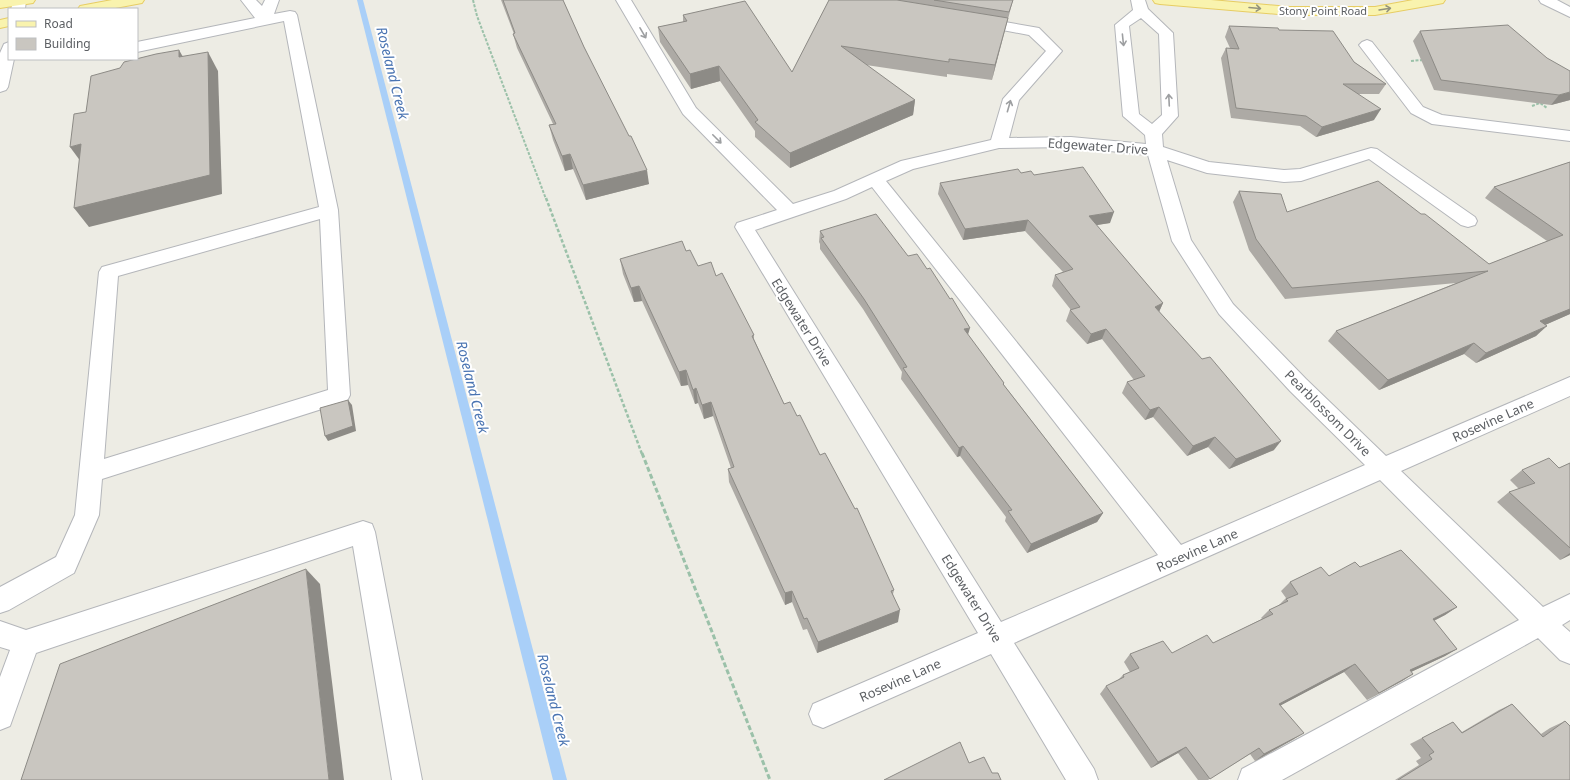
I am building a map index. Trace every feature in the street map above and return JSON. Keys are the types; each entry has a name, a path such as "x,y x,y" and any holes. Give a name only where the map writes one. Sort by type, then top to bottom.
{"main road":[{"path":"92,8 137,0"},
{"name":"Stony Point Road","path":"1160,0 1290,11 1375,10 1438,0"},
{"path":"0,4 22,3"}],"street":[{"path":"248,0 258,10 264,21"},
{"path":"264,21 272,0"},
{"path":"623,0 628,6 689,111 790,212"},
{"path":"1546,0 1570,13"},
{"path":"1154,142 1170,116 1166,33 1140,6 1122,24 1129,101 1131,116 1154,142 1207,167 1284,176 1301,175 1371,153 1468,221"},
{"path":"91,473 339,395 329,210 290,15 138,47"},
{"path":"964,19 1034,31 1054,51 1011,99 999,144"},
{"path":"1367,45 1416,110 1438,120 1570,136"},
{"path":"0,87 8,51"},
{"name":"Edgewater Drive","path":"1083,780 744,227 840,195 907,165 999,144 1154,142"},
{"name":"Pearblossom Drive","path":"1154,142 1182,241 1226,309 1298,385 1570,651"},
{"path":"875,179 1177,559"},
{"path":"0,601 65,565 87,515 109,272 329,210"},
{"name":"Rosevine Lane","path":"823,714 1570,386"},
{"path":"0,634 26,643 363,532 407,780"},
{"path":"1253,780 1540,621 1570,606"},
{"path":"0,716 26,643"}],"path":[{"path":"473,0 477,16 663,510 770,780"},
{"path":"1422,60 1426,66"},
{"path":"1407,62 1430,60"},
{"path":"1534,99 1540,103"}],"building":[{"path":"503,0 563,0 584,47 629,136 631,136 647,170 583,185 570,154 562,156 549,125 556,124 513,34 515,33"},
{"path":"829,0 897,0 1008,18 995,65 949,59 949,62 841,46 915,100 790,153 755,122 758,120 719,66 690,74 658,27 687,21 683,15 745,1 792,72"},
{"path":"934,0 1013,0 1009,12"},
{"path":"1508,25 1547,58 1570,71 1570,92 1559,95 1441,80 1420,31"},
{"path":"1229,26 1278,28 1279,30 1333,31 1354,62 1386,84 1343,84 1381,109 1322,127 1306,116 1236,108 1226,48 1239,49"},
{"path":"179,50 179,57 208,52 210,175 74,208 81,144 70,147 74,114 86,112 91,76 120,68 124,62 138,60 138,58"},
{"path":"1570,162 1570,309 1540,321 1547,326 1486,353 1474,343 1388,380 1336,331 1488,271 1292,288 1256,239 1239,191 1281,194 1287,212 1378,181 1421,214 1425,214 1489,264 1563,235 1494,187"},
{"path":"1083,167 1114,212 1089,216 1163,303 1155,307 1202,359 1210,357 1281,441 1236,459 1215,437 1193,446 1159,407 1150,410 1127,382 1145,376 1106,329 1091,334 1070,310 1080,307 1055,275 1073,269 1028,220 965,229 940,183 1018,169 1021,173 1031,171 1034,175"},
{"path":"876,214 908,256 917,254 927,269 930,268 950,299 952,298 970,328 964,329 1004,383 1003,384 1103,513 1031,544 1008,511 1012,510 963,446 959,448 903,368 907,367 864,299 821,238 824,237 820,231"},
{"path":"682,241 686,251 690,250 698,266 711,262 716,276 722,273 754,335 752,336 784,404 790,402 797,416 800,415 820,455 825,453 855,509 857,508 894,590 891,591 900,610 818,642 807,618 804,619 792,591 785,593 728,469 734,467 711,402 702,405 696,388 693,390 686,370 679,372 639,286 631,288 620,259"},
{"path":"348,400 353,426 325,436 320,408"},
{"path":"1549,458 1559,468 1570,463 1570,548 1509,492 1535,483 1522,470"},
{"path":"1401,550 1457,607 1433,619 1457,649 1410,670 1413,674 1379,693 1355,664 1279,704 1304,733 1264,754 1259,748 1210,779 1186,747 1158,762 1106,686 1124,677 1123,675 1139,668 1130,654 1163,641 1172,653 1207,635 1213,643 1273,614 1269,610 1288,601 1286,599 1298,594 1290,582 1321,567 1329,576 1355,562 1360,567"},
{"path":"306,569 329,780 21,780 60,664"},
{"path":"1512,704 1543,737 1565,721 1570,726 1570,780 1398,780 1432,759 1429,755 1434,752 1422,738 1453,722 1462,733"},
{"path":"960,742 969,763 984,757 992,773 998,773 1001,780 884,780"}],"waterway":[{"name":"Roseland Creek","path":"360,0 560,780"}]}
